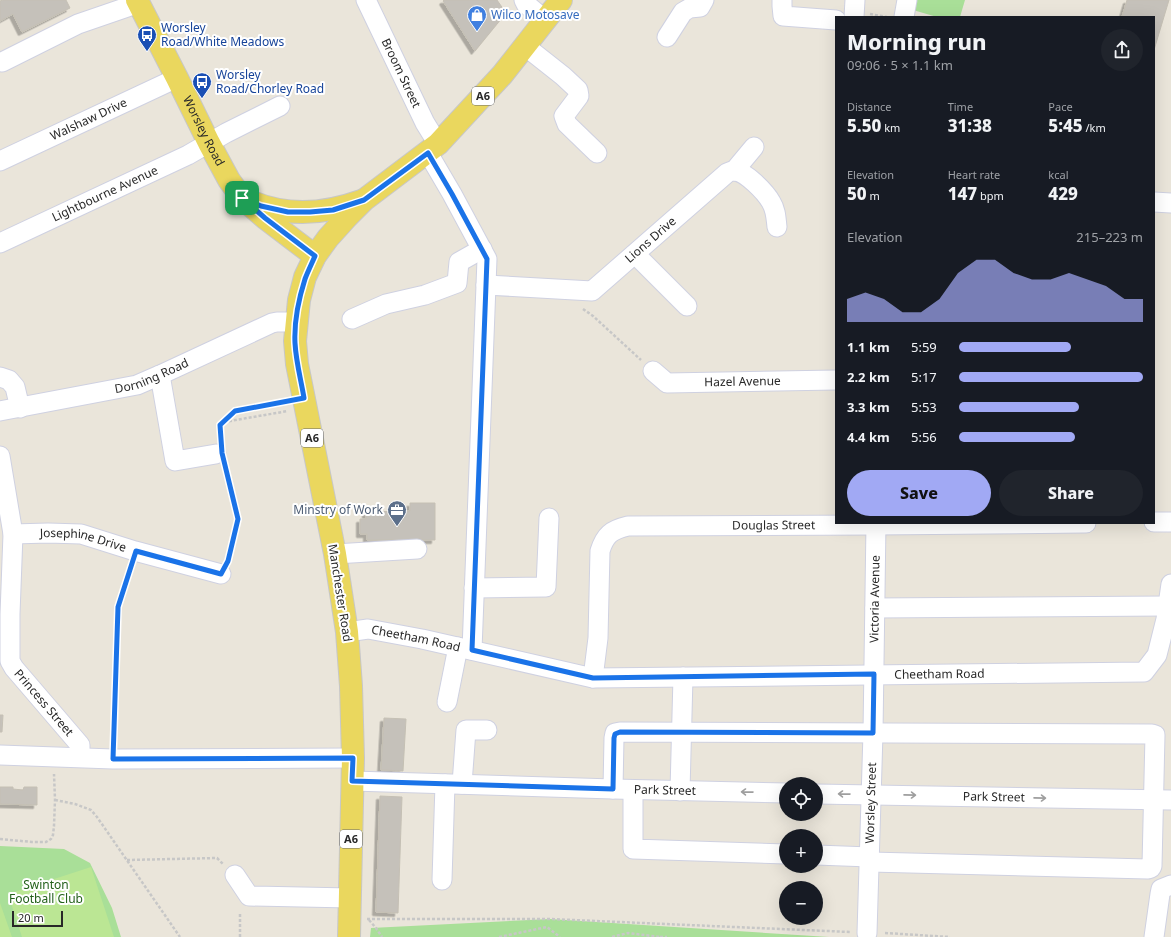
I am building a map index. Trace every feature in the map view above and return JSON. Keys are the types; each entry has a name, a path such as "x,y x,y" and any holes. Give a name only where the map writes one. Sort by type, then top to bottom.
{"main road":[{"name":"A6","path":"315,256 328,238 364,200 433,149 502,75 561,0"},
{"name":"Worsley Road","path":"138,2 209,144 229,180 242,198 274,225 315,256"},
{"path":"242,198 261,206 276,210 300,213 333,210 364,200"},
{"name":"Manchester Road","path":"315,256 305,277 299,300 295,341 296,356 335,554 347,632 351,686 353,758 349,937"}],"street":[{"name":"Broom Street","path":"366,0 425,123 433,149 452,194 487,259 474,588 465,648 448,702"},
{"path":"524,0 526,4 545,20"},
{"path":"782,0 783,16 835,20"},
{"path":"854,16 855,0"},
{"path":"904,16 907,0"},
{"path":"2,62 78,24 138,2"},
{"path":"667,37 683,12 691,3"},
{"path":"525,46 578,90 578,99 564,116 565,120 567,124 597,153"},
{"name":"Walshaw Drive","path":"0,161 177,78"},
{"name":"Lightbourne Avenue","path":"0,243 188,155 226,133 280,106"},
{"name":"Lions Drive","path":"486,285 592,291 726,173 734,171 754,147"},
{"path":"734,171 742,173 755,182 771,202 776,213 777,227"},
{"path":"1155,202 1171,203"},
{"path":"352,319 386,304 425,295 457,283 459,262 482,249"},
{"path":"635,254 687,306"},
{"name":"Dorning Road","path":"0,411 137,385 272,323 296,322"},
{"name":"Hazel Avenue","path":"653,372 667,383 835,380"},
{"path":"160,375 175,461 219,454"},
{"path":"0,377 9,380 15,387 20,408"},
{"name":"Princess Street","path":"0,456 13,534 10,661 14,668 80,745 80,757"},
{"path":"474,588 546,587 549,518"},
{"path":"1155,522 1171,522"},
{"name":"Victoria Avenue","path":"874,674 876,524"},
{"name":"Douglas Street","path":"593,678 598,638 600,551 603,541 609,534 618,528 628,526 876,524"},
{"name":"Josephine Drive","path":"13,534 81,534 136,551 221,574"},
{"path":"335,554 417,548"},
{"path":"874,608 1168,606 1171,584"},
{"name":"Cheetham Road","path":"347,632 368,629 422,639 593,678 1144,672 1157,655 1168,606"},
{"name":"Worsley Street","path":"867,932 874,674"},
{"path":"680,791 683,677"},
{"path":"442,880 454,784 466,730 488,730"},
{"path":"613,789 614,738 615,734 620,732 1155,735 1162,800 1152,866 1148,870 870,860 823,856"},
{"path":"0,755 113,759 353,758"},
{"name":"Park Street","path":"352,781 779,793"},
{"path":"633,790 633,849 779,854"},
{"name":"Park Street","path":"823,794 1162,800"},
{"path":"235,875 249,896 350,898"},
{"path":"1154,937 1161,889 1171,885"}],"path":[{"path":"581,308 594,316 653,372"},
{"path":"223,422 305,403"},
{"path":"221,574 228,561 238,519 219,454 220,425 235,411 305,403"},
{"path":"113,759 118,607 136,551"},
{"path":"0,840 48,842 51,839 53,835 55,800 52,757"},
{"path":"55,800 75,804 92,810 180,937"},
{"path":"126,860 217,858 235,875"},
{"path":"240,937 240,909 249,896"},
{"path":"382,937 368,919 550,918 950,937"},
{"path":"499,937 547,927 560,937"},
{"path":"612,937 628,933 667,937"}],"green space":[{"path":"915,0 965,0 960,16 934,16 913,10"},
{"name":"Swinton Football Club","path":"0,846 64,849 90,863 112,908 121,937 0,937"},
{"path":"91,867 114,937 22,937 8,894"},
{"path":"0,903 12,937 0,937"},
{"path":"550,919 829,937 370,937 371,928"}],"building":[{"path":"66,0 70,8 22,32 13,14 0,21 0,1"},
{"name":"Wilco Motosave","path":"497,0 506,13 475,51 443,1"},
{"path":"1127,0 1169,0 1155,47 1155,16 1122,16"},
{"name":"Minstry of Work","path":"410,503 435,503 435,540 367,540 367,534 360,534 360,519 366,519 366,512 410,511"},
{"path":"0,715 3,715 2,732 0,732"},
{"path":"384,718 406,719 403,771 381,770"},
{"path":"0,787 13,787 13,789 23,790 24,787 37,787 37,805 0,804"},
{"path":"380,796 402,797 398,913 376,912"}],"place":[{"name":"Wilco Motosave","path":"477,32"},
{"name":"Worsley Road/White Meadows","path":"147,52"},
{"name":"Worsley Road/Chorley Road","path":"202,99"},
{"name":"Minstry of Work","path":"397,527"}],"route":[{"path":"428,153 487,259 472,650 593,678 874,674 873,733 620,732 615,734 614,738 613,789 352,781 353,758 113,759 118,607 136,551 221,574 228,561 238,519 222,453 220,425 235,411 304,398 297,364 295,341 296,322 299,300 305,277 315,256 286,235 242,198 261,206 288,212 322,212 333,210 364,200 428,153"}]}
